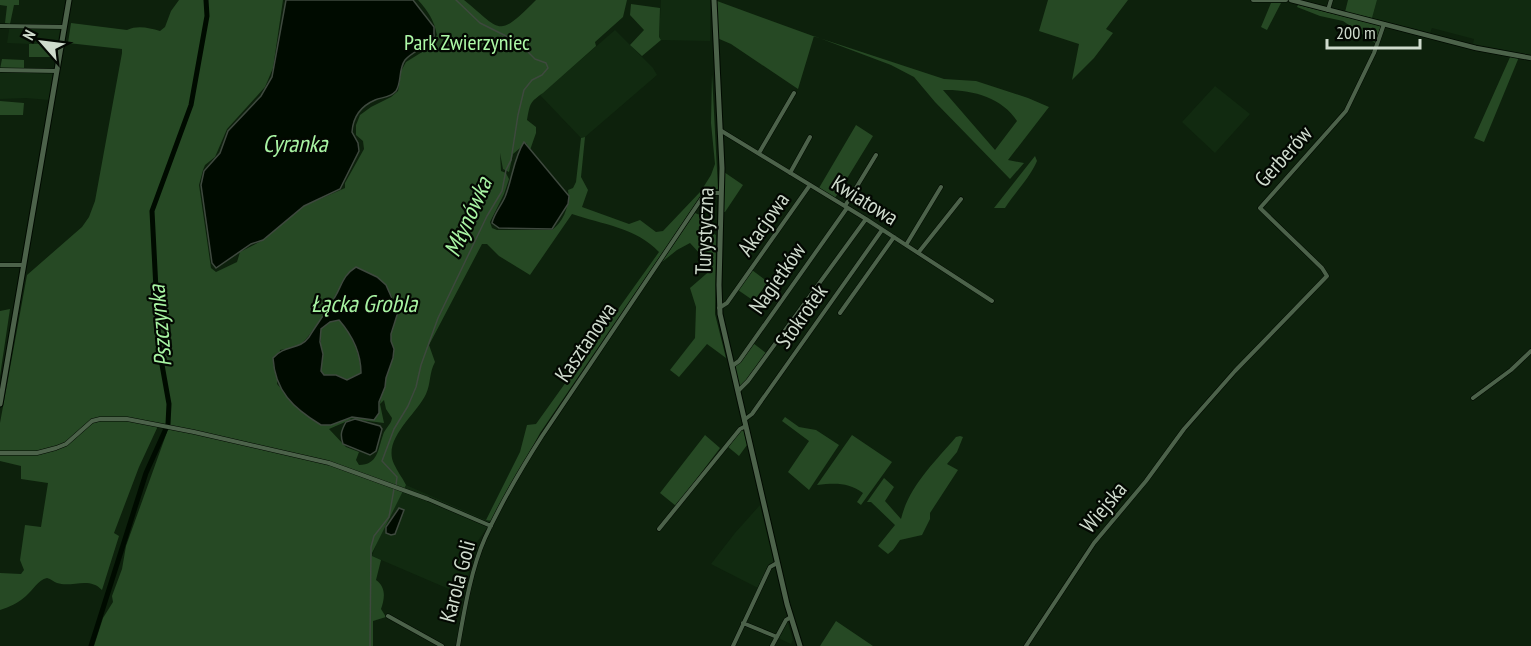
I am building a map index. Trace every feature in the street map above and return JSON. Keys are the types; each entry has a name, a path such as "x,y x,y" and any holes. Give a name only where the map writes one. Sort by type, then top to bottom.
{"main road":[{"path":"0,404 69,0"},
{"name":"Turystyczna","path":"714,0 720,130 719,308 778,563 800,646"}],"street":[{"path":"1253,0 1286,0"},
{"path":"1291,0 1482,49 1531,58"},
{"path":"1328,10 1331,0"},
{"name":"Gerberów","path":"1214,395 1253,351 1327,276 1322,268 1260,208 1346,111 1374,53 1384,24"},
{"path":"0,26 64,27"},
{"path":"0,70 57,71"},
{"path":"759,153 794,93"},
{"name":"Kwiatowa","path":"720,130 724,130 866,219 992,301"},
{"path":"790,173 810,137"},
{"name":"Nagietków","path":"732,366 739,361 846,207 876,155"},
{"name":"Akacjowa","path":"719,308 727,303 810,185"},
{"path":"906,245 941,187"},
{"name":"Kasztanowa","path":"491,526 542,436 704,195 721,193"},
{"path":"918,253 961,199"},
{"path":"738,391 748,381 866,219"},
{"name":"Stokrotek","path":"745,423 882,230"},
{"path":"840,313 894,237"},
{"path":"0,265 24,265"},
{"path":"1473,398 1511,370 1531,351"},
{"name":"Wiejska","path":"1026,646 1094,543 1146,481 1184,429 1214,395"},
{"path":"0,453 37,453 56,448 66,444 92,421 100,419 127,419 156,423 329,463 374,478 491,526"},
{"path":"659,529 745,423"},
{"name":"Karola Goli","path":"458,646 467,597 482,546 491,526"},
{"path":"733,646 771,567 778,563"},
{"path":"388,616 442,646"},
{"path":"772,646 786,620 791,617"},
{"path":"743,623 777,637"}],"shaded area":[{"path":"661,0 710,0 710,41 661,40 659,37"},
{"path":"1377,0 1531,0 1531,55 1473,44 1474,39 1432,28 1430,33 1372,18"},
{"path":"10,24 61,25 58,42 7,43"},
{"path":"615,30 653,68 657,75 581,138 540,95"},
{"path":"0,72 53,73 49,100 0,99"},
{"path":"1215,86 1250,114 1215,153 1182,122"},
{"path":"406,485 492,521 477,542 463,595 372,556 380,534"},
{"path":"760,505 774,562 769,564 758,588 711,564"},
{"path":"787,620 793,640 791,644 778,638"}],"green space":[{"path":"0,0 19,0 19,5 14,5 10,24 5,23 7,6 0,5"},
{"name":"Park Zwierzyniec","path":"179,0 283,0 273,68 265,87 227,129 215,157 205,165 199,185 211,268 216,272 237,262 240,252 263,240 304,206 345,188 345,183 364,149 363,141 356,135 356,125 360,115 398,91 401,71 406,62 427,49 437,35 430,16 418,0 464,0 486,19 500,26 514,21 536,0 627,0 623,17 595,42 596,46 531,104 527,120 536,127 536,133 530,150 526,143 513,154 509,172 503,169 500,153 501,171 506,173 509,179 490,222 492,228 497,230 552,230 560,222 568,201 568,190 573,188 576,182 581,138 585,137 581,177 588,190 582,207 629,224 640,220 656,232 663,231 701,191 715,164 711,123 712,74 718,189 709,189 702,194 540,433 492,521 486,520 520,452 527,425 536,424 659,252 640,237 629,232 572,214 530,275 499,256 487,244 482,244 429,345 435,362 426,394 396,436 393,445 394,464 406,485 372,553 372,556 381,560 376,580 383,589 381,609 386,617 373,621 373,646 94,646 103,618 113,602 112,596 122,569 126,546 167,432 167,429 158,426 139,467 114,533 119,536 102,590 92,584 63,584 47,578 38,583 20,601 0,610 0,573 21,574 24,570 20,560 25,525 41,527 48,483 21,479 21,466 0,461 0,423 27,275 82,227 89,217 95,201 122,53 122,49 68,43 71,23 127,30 144,28 160,31 165,27 171,11","holes":["356,267 385,287 397,308 391,336 394,355 384,384 379,413 376,416 347,419 304,414 277,384 280,350 299,346 302,343 328,308 345,276","384,400 386,409 392,418 374,459 359,465 356,460 359,452 346,447 329,429 352,419 384,423 380,404"]},
{"path":"1048,0 1128,0 1106,29 1113,33 1094,58 1072,80 1079,44 1039,31"},
{"path":"1348,0 1377,0 1372,18 1345,12"},
{"path":"717,1 814,36 798,89 731,44 717,38"},
{"path":"1271,3 1281,3 1267,30 1261,27"},
{"path":"631,4 660,8 659,37 661,40 642,56 630,45 644,30 630,15"},
{"path":"1298,5 1381,26 1375,43 1343,21 1320,16 1297,7"},
{"path":"821,39 944,79 976,81 1049,107 1008,160 1024,163 1010,179 935,102 914,77 891,65","holes":["943,90 974,93 994,100 1011,113 1017,121 995,150"]},
{"path":"57,43 55,57 29,57 29,44"},
{"path":"1511,55 1519,57 1484,142 1474,138"},
{"path":"2,59 24,60 24,69 0,69"},
{"path":"0,101 24,103 23,115 0,115"},
{"path":"856,125 873,136 835,198 819,188"},
{"path":"1035,156 1037,161 1034,167 1005,208 994,208"},
{"path":"724,172 743,185 725,212 722,212"},
{"path":"695,213 705,217 703,228 716,235 715,314 726,358 707,344 679,377 670,370 695,338 696,307 690,288 713,268 690,243 662,262"},
{"path":"752,270 768,282 754,301 738,290"},
{"path":"10,309 0,376 0,311"},
{"path":"339,320 348,332 360,365 361,373 347,380 336,375 324,375 321,371 321,329 330,322"},
{"path":"753,343 766,353 740,389 734,366 738,364"},
{"path":"785,417 799,427 816,430 839,445 809,490 788,472 809,441 782,421"},
{"path":"743,428 747,445 739,456 727,446"},
{"path":"705,435 720,448 676,506 660,493"},
{"path":"852,435 892,462 861,505 857,502 863,493 852,487 836,484 817,485"},
{"path":"956,437 963,437 957,452 947,464 958,470 930,513 930,519 922,535 900,540 888,554 878,546 895,525 871,502 867,502 884,478 894,487 885,501 901,519 916,485"},
{"path":"836,621 873,646 820,646"}],"water":[{"name":"Cyranka","path":"286,0 413,0 434,27 434,37 405,60 396,91 389,96 370,102 359,113 352,132 358,143 359,151 340,189 304,206 263,240 251,244 216,268 212,263 201,185 204,171 220,153 228,131 261,96 272,77"},
{"path":"524,142 569,196 568,204 552,229 499,228 492,223 505,197"},
{"name":"Łącka Grobla","path":"356,267 377,277 386,285 398,312 391,334 393,358 379,402 379,413 374,420 352,417 331,425 321,425 287,398 277,380 273,358 282,351 301,344 309,337 345,277","holes":["339,320 355,345 361,366 361,373 347,380 336,375 324,375 321,371 323,354 320,342 321,329 330,322"]},
{"path":"355,419 380,426 382,429 376,451 370,455 343,444 341,435 344,425"},
{"path":"399,508 404,510 395,534 386,533 386,527"}],"waterway":[{"name":"Pszczynka","path":"91,646 146,473 168,424 169,404 159,348 152,211 191,105 207,16 206,0"},
{"name":"Młynówka","path":"396,485 397,477 382,461 394,429 416,387 421,365 438,318 487,216 502,191 506,170 511,160 524,90 532,80 542,75 548,68 546,63 535,59 514,38 480,23 456,0"},
{"name":"Młynówka","path":"370,646 371,547 374,536 389,517 394,489"}]}
